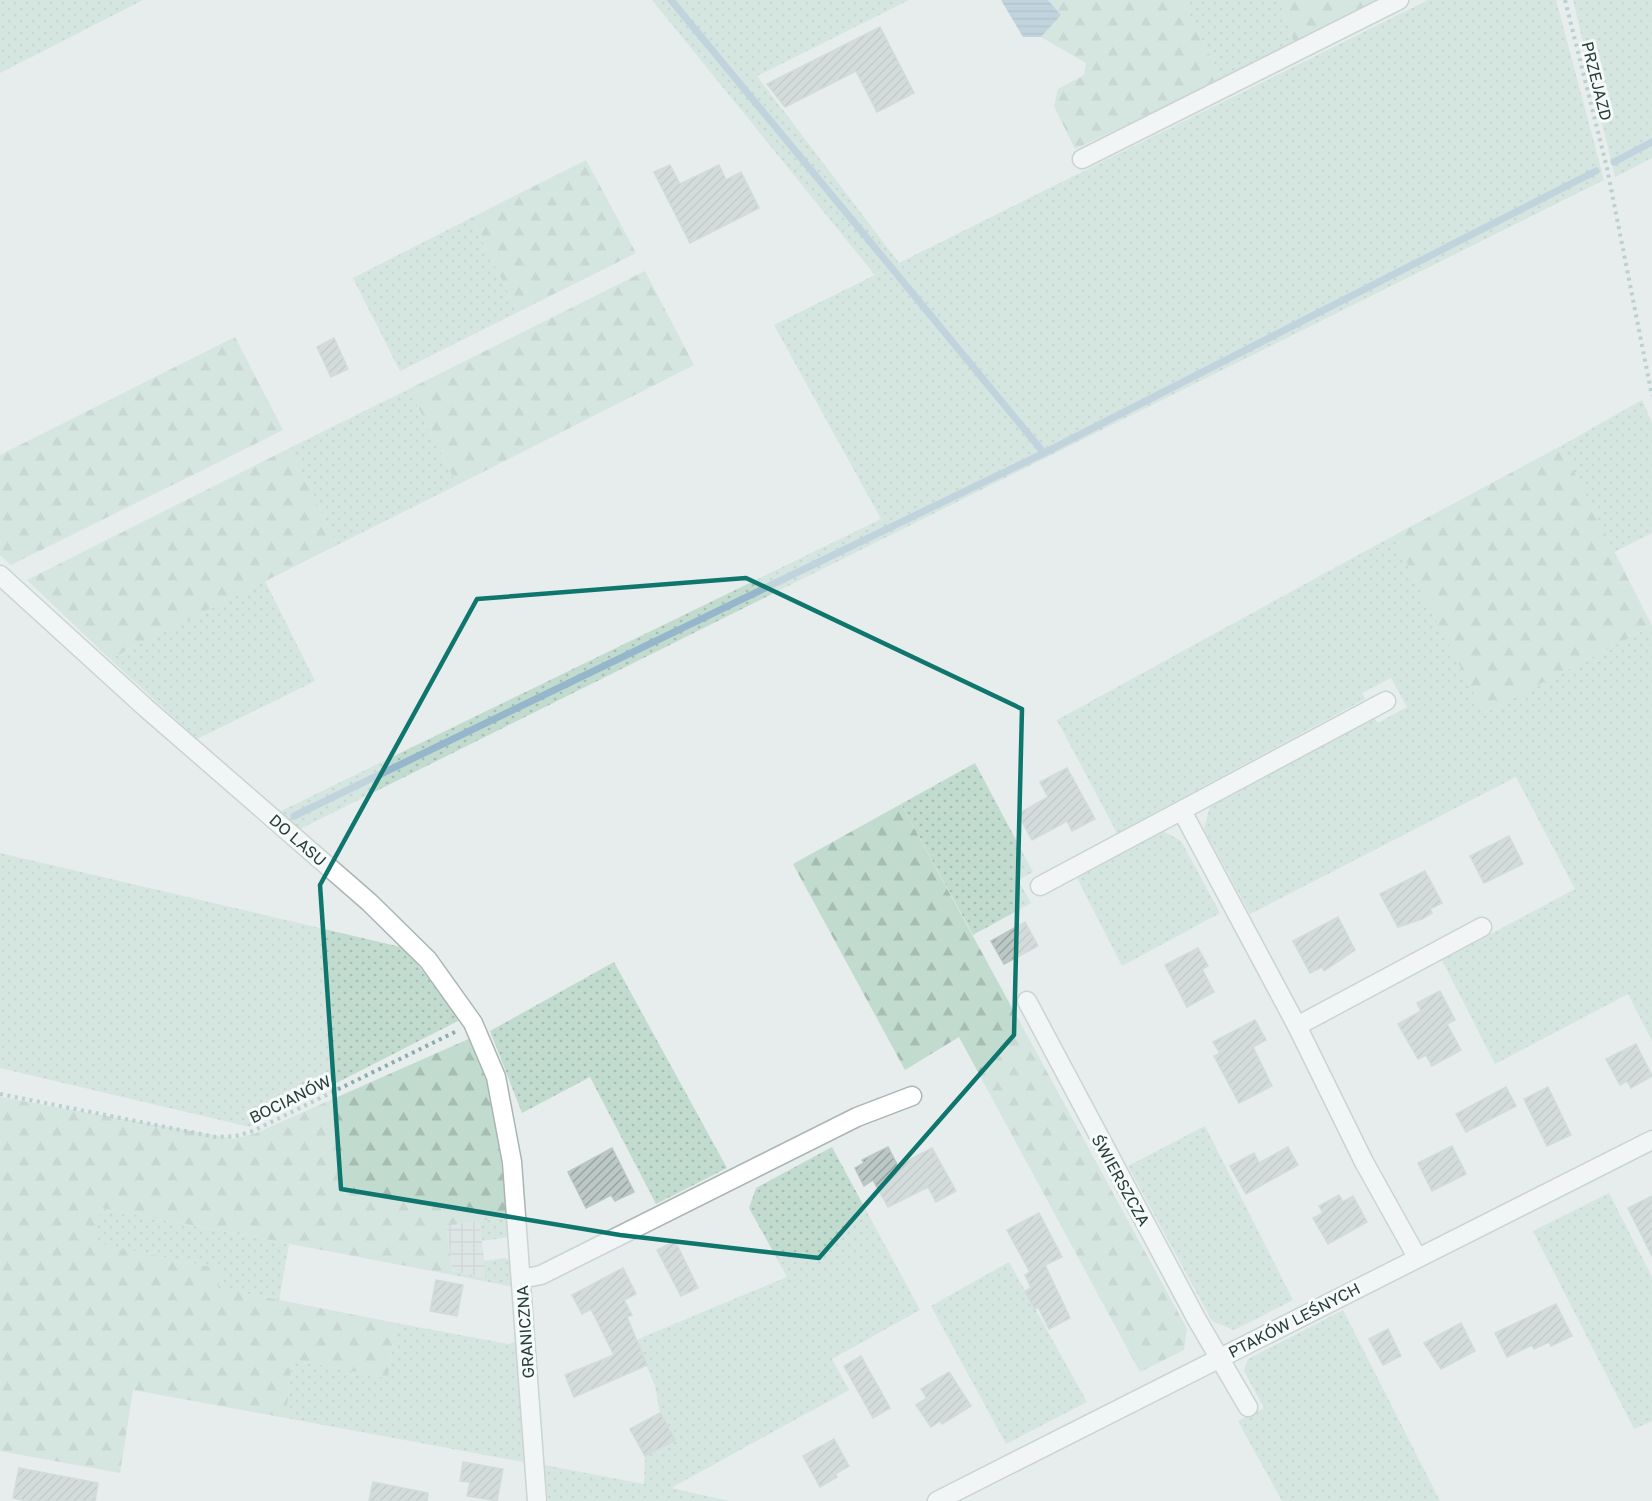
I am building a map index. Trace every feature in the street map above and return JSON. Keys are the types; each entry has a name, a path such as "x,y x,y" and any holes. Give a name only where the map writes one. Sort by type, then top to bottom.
{"street":[{"path":"1082,159 1399,0"},
{"name":"DO LASU","path":"0,574 146,708 369,902 428,960 473,1023 496,1077 512,1162"},
{"path":"1040,886 1386,701"},
{"path":"1182,811 1297,1026 1364,1162 1417,1257"},
{"path":"1297,1026 1482,927"},
{"name":"ŚWIERSZCZA","path":"1027,1001 1218,1358 1248,1407"},
{"path":"521,1279 541,1275 857,1117 912,1096"},
{"name":"PTAKÓW LEŚNYCH","path":"937,1501 1652,1140"},
{"name":"GRANICZNA","path":"512,1162 537,1501"}],"path":[{"name":"PRZEJAZD","path":"1565,0 1607,168 1652,396"},
{"name":"BOCIANÓW","path":"0,1094 216,1137 236,1136 252,1131 473,1023"}],"highlighted area":[{"path":"746,578 1022,709 1014,1035 819,1258 620,1235 341,1189 320,885 477,599"}],"shaded area":[{"path":"479,1221 487,1278 453,1271 446,1226"}],"green space":[{"path":"0,0 143,0 0,73"},
{"path":"652,0 909,0 757,76 899,263 1428,0 1556,0 1604,180 300,829 279,812 881,519 774,325 875,275"},
{"path":"1048,0 1182,0 1222,80 1075,149 1054,106 1058,89 1084,75 1086,63 1041,37 1061,15"},
{"path":"1182,0 1279,0 1294,43 1222,80"},
{"path":"1279,0 1377,0 1294,43"},
{"path":"1573,0 1652,0 1652,158 1615,177"},
{"path":"586,160 636,253 518,312 471,218"},
{"path":"471,218 518,312 400,371 353,278"},
{"path":"645,271 694,365 457,485 409,389"},
{"path":"235,337 283,430 11,565 0,555 0,455"},
{"path":"409,389 457,485 337,545 290,448"},
{"path":"1642,400 1652,423 1652,533 1614,552 1561,446"},
{"path":"1561,446 1652,626 1484,713 1393,536"},
{"path":"290,448 337,545 110,659 27,580"},
{"path":"1393,536 1484,713 1652,626 1652,1041 1628,994 1495,1064 1442,960 1575,889 1516,777 1250,914 1204,829 1210,806 1374,718 1378,723 1407,707 1391,678 1362,693 1365,699 1117,833 1057,720"},
{"path":"265,581 315,681 197,739 110,659"},
{"path":"975,763 1033,872 1018,880 1031,903 973,935 901,804"},
{"path":"901,804 1187,1329 1184,1350 1140,1372 959,1037 905,1070 793,864"},
{"path":"1163,831 1181,841 1220,913 1122,966 1077,878"},
{"path":"0,853 405,948 460,1020 250,1127 0,1068"},
{"path":"614,962 727,1168 656,1204 590,1077 522,1113 490,1031"},
{"path":"473,1037 495,1096 507,1217 446,1226 453,1275 101,1208 93,1242 221,1269 218,1288 396,1323 388,1378 292,1359 286,1418 133,1390 120,1473 0,1451 0,1097 235,1139 256,1133"},
{"path":"1205,1126 1293,1300 1234,1330 1212,1321 1128,1166"},
{"path":"832,1147 920,1310 832,1359 849,1390 671,1488 729,1501 548,1501 544,1465 644,1484 645,1456 675,1440 660,1413 655,1386 636,1340 787,1277 749,1208 756,1188"},
{"path":"1609,1193 1652,1277 1652,1421 1634,1429 1533,1231"},
{"path":"101,1208 289,1244 279,1300 217,1288 221,1269 92,1243"},
{"path":"507,1218 510,1237 482,1241 479,1221"},
{"path":"505,1258 512,1262 514,1287 453,1275 453,1271 486,1278 484,1261"},
{"path":"1009,1262 1087,1402 1006,1444 931,1306"},
{"path":"1343,1310 1440,1501 1282,1501 1238,1421 1264,1408 1244,1371 1248,1359"},
{"path":"396,1323 508,1344 517,1341 524,1462 286,1418 292,1359 388,1378"}],"water":[{"path":"1001,0 1048,0 1061,15 1041,37 1023,37"}],"building":[{"path":"880,27 914,93 877,112 856,71 785,107 767,84"},
{"path":"670,165 680,184 719,165 726,180 741,172 759,208 690,243 654,172"},
{"path":"334,338 348,369 331,377 317,347"},
{"path":"1067,768 1095,819 1072,831 1067,821 1032,840 1018,814 1048,797 1040,782"},
{"path":"1509,836 1523,864 1484,883 1470,856"},
{"path":"1425,871 1442,903 1430,909 1432,913 1422,919 1398,927 1380,894"},
{"path":"1338,917 1355,950 1324,971 1322,967 1310,973 1293,941"},
{"path":"1025,922 1038,946 1004,964 991,941"},
{"path":"1198,948 1208,966 1202,969 1214,992 1187,1007 1165,965"},
{"path":"1440,991 1455,1020 1447,1024 1461,1050 1432,1066 1426,1055 1418,1059 1398,1024 1421,1011 1417,1003"},
{"path":"1255,1020 1266,1040 1253,1047 1272,1086 1239,1103 1214,1056 1220,1053 1213,1042"},
{"path":"1636,1044 1652,1076 1631,1088 1627,1081 1620,1085 1606,1059"},
{"path":"1506,1087 1516,1106 1466,1132 1456,1114"},
{"path":"1548,1087 1571,1135 1547,1146 1524,1099"},
{"path":"1452,1146 1466,1174 1432,1191 1418,1163"},
{"path":"888,1147 898,1166 932,1148 956,1191 936,1202 928,1187 888,1207 873,1180 864,1186 855,1168 864,1163 862,1160"},
{"path":"1288,1147 1298,1165 1246,1194 1230,1166 1254,1153 1259,1163"},
{"path":"612,1148 634,1192 615,1201 611,1195 586,1208 568,1172"},
{"path":"1339,1195 1343,1202 1353,1196 1367,1222 1328,1244 1313,1218 1323,1213 1319,1206"},
{"path":"1652,1196 1652,1256 1628,1208"},
{"path":"1039,1213 1062,1257 1045,1265 1070,1318 1049,1329 1038,1307 1035,1309 1025,1291 1031,1288 1025,1275 1030,1272 1007,1230"},
{"path":"675,1241 698,1288 681,1296 657,1250"},
{"path":"623,1268 636,1294 624,1300 632,1315 627,1317 647,1365 574,1397 565,1375 614,1355 591,1309 582,1314 572,1295"},
{"path":"436,1280 463,1285 457,1316 430,1311"},
{"path":"1556,1304 1572,1336 1551,1346 1549,1342 1534,1349 1532,1345 1507,1357 1495,1333"},
{"path":"1461,1323 1475,1351 1441,1369 1424,1343"},
{"path":"1388,1329 1401,1356 1383,1365 1369,1339"},
{"path":"861,1356 890,1408 873,1418 844,1366"},
{"path":"949,1372 971,1406 942,1424 940,1421 931,1427 916,1405 927,1398 921,1389"},
{"path":"660,1413 675,1440 645,1456 630,1429"},
{"path":"834,1439 849,1466 835,1474 837,1477 820,1487 803,1456"},
{"path":"463,1462 503,1469 497,1501 467,1496 470,1482 460,1481"},
{"path":"19,1468 98,1483 95,1501 26,1501 13,1498"},
{"path":"373,1482 428,1493 427,1501 369,1501"}],"waterway":[{"path":"671,0 1044,453"},
{"path":"1614,162 1652,142"},
{"path":"294,816 1044,453 1596,171"}]}
